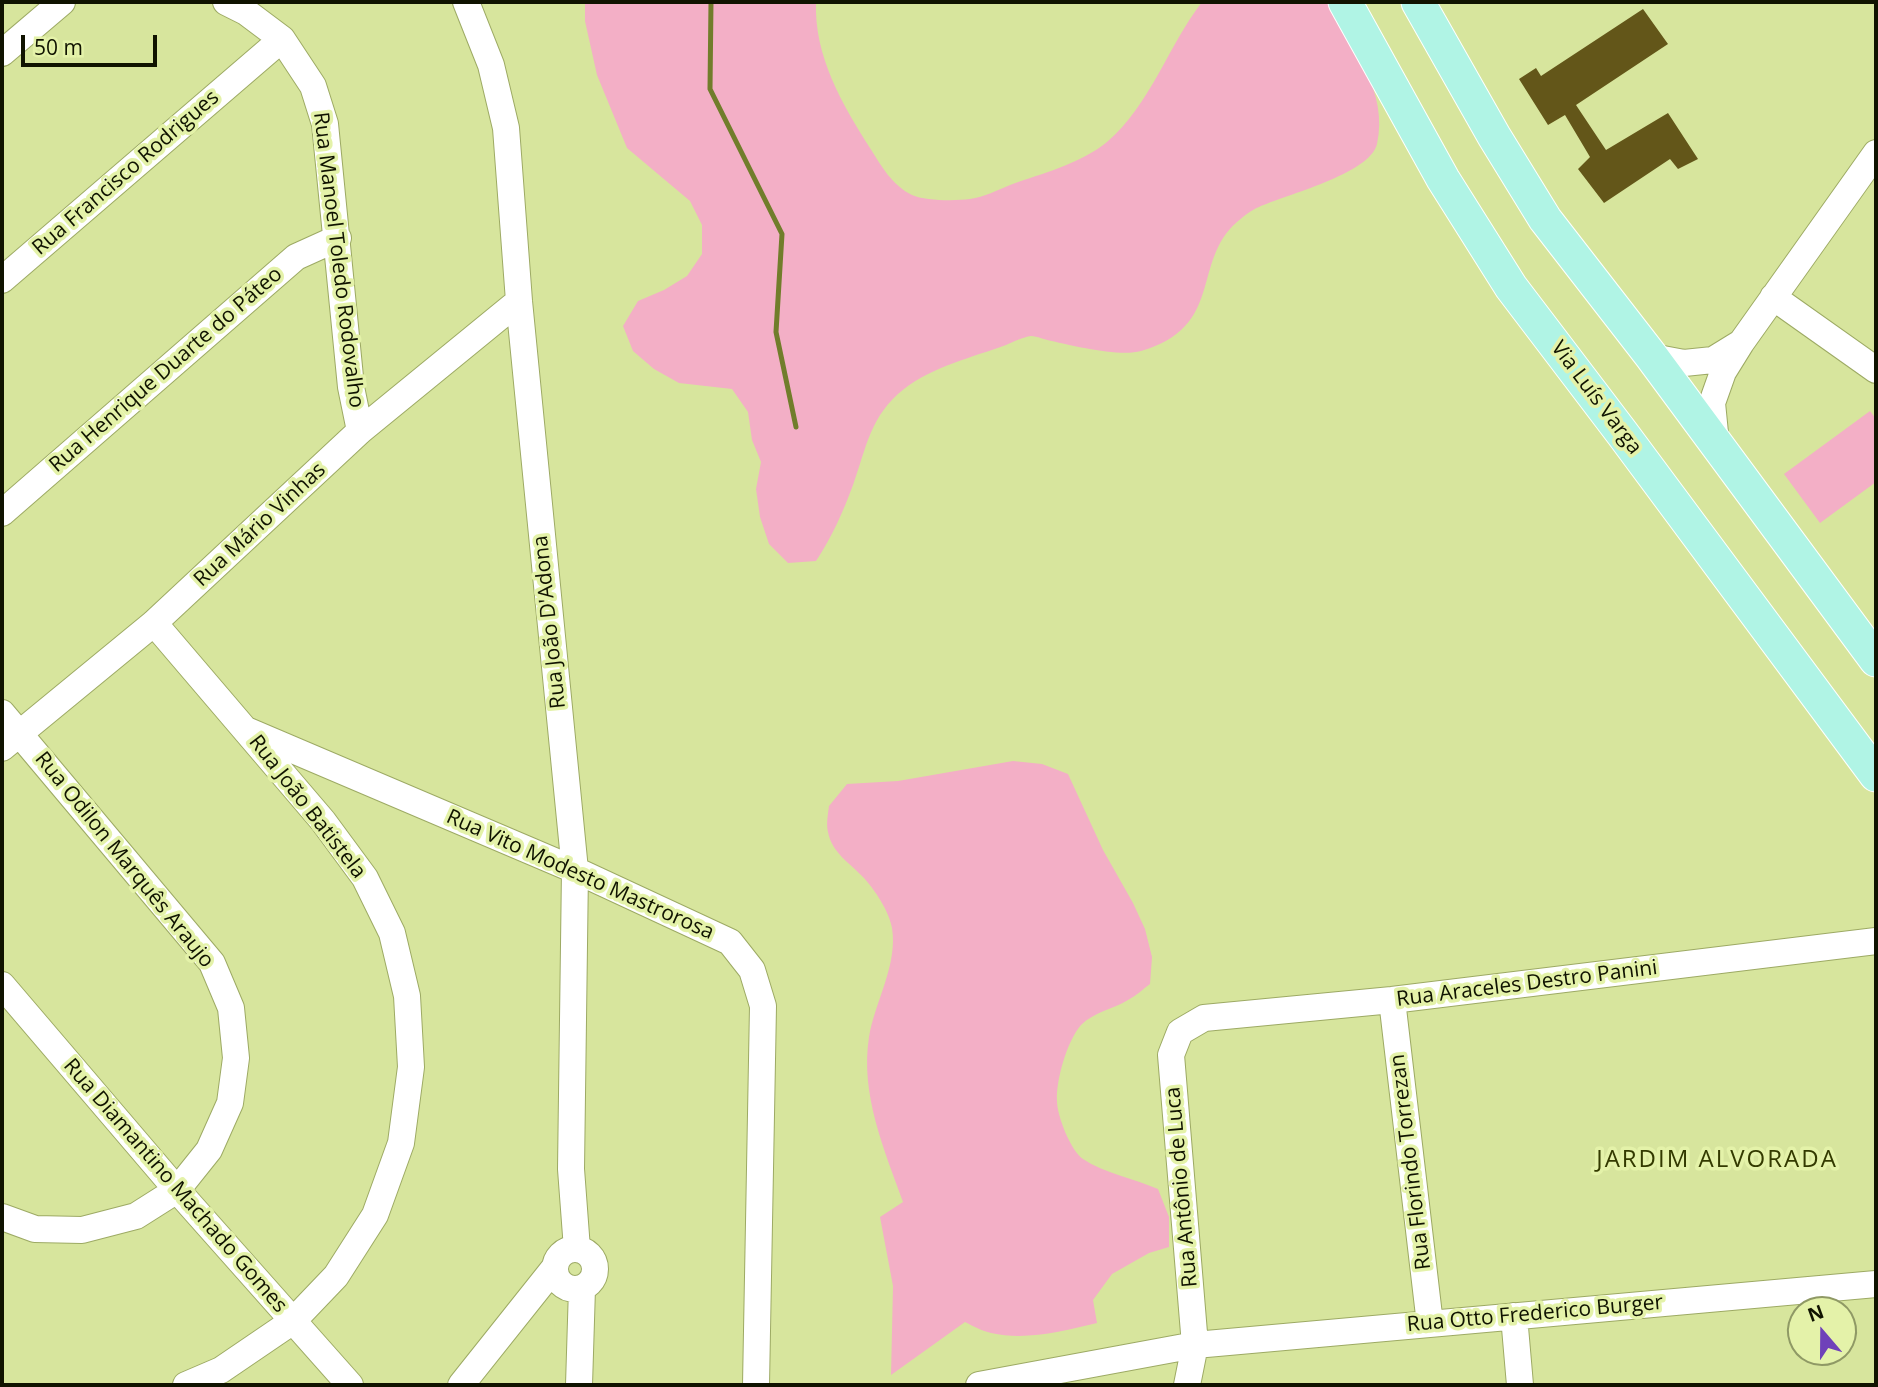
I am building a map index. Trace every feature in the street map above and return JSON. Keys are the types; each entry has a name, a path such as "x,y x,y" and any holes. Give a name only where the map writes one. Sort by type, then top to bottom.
{"main road":[{"name":"Via Luís Varga","path":"1345,2 1443,179 1511,288 1630,443 1876,775"},
{"path":"1418,2 1545,219 1716,443 1876,660"}],"street":[{"path":"2,52 62,2"},
{"name":"Rua Manoel Toledo Rodovalho","path":"226,2 246,12 282,39 313,86 325,124 351,387 360,431"},
{"name":"Rua João D'Adona","path":"466,2 491,65 506,128 519,301 575,870 571,1169 577,1249"},
{"name":"Rua Francisco Rodrigues","path":"2,280 282,39"},
{"path":"1716,443 1712,403 1723,372 1876,155"},
{"name":"Rua Henrique Duarte do Páteo","path":"2,513 296,257 338,238"},
{"path":"1773,298 1876,370"},
{"name":"Rua Mário Vinhas","path":"11,741 154,623 360,431 519,301"},
{"path":"1652,358 1685,363 1713,360 1741,343"},
{"name":"Rua João Batistela","path":"154,623 323,821 365,878 391,933 407,996 411,1066 401,1143 375,1215 336,1276 293,1321 221,1370 186,1385"},
{"name":"Rua Odilon Marquês Araujo","path":"2,713 11,741 212,963 231,1008 236,1058 230,1103 209,1150 177,1190 136,1216 82,1230 35,1229 2,1217"},
{"name":"Rua Vito Modesto Mastrorosa","path":"246,730 575,870 730,942 752,970 763,1006 756,1385"},
{"name":"Rua Araceles Destro Panini","path":"1180,1032 1204,1018 1392,1000 1876,941"},
{"name":"Rua Diamantino Machado Gomes","path":"2,985 177,1190 350,1385"},
{"name":"Rua Florindo Torrezan","path":"1392,1000 1430,1324"},
{"name":"Rua Antônio de Luca","path":"1180,1032 1171,1055 1195,1345 1187,1385"},
{"path":"461,1385 564,1252 577,1249 589,1254 595,1265 593,1279 582,1287 569,1288 563,1285 555,1267"},
{"name":"Rua Otto Frederico Burger","path":"979,1385 1195,1345 1876,1283"},
{"path":"579,1385 582,1287"},
{"path":"1514,1316 1520,1385"}],"shaded area":[{"path":"585,2 816,2 825,60 849,114 893,181 912,195 925,198 957,200 980,197 1061,167 1096,150 1122,127 1136,110 1202,2 1329,2 1357,52 1373,88 1378,106 1377,144 1371,155 1343,174 1256,208 1237,222 1223,238 1214,256 1196,310 1185,326 1167,340 1141,351 1121,353 1031,336 940,369 915,381 893,399 877,421 841,515 816,561 788,563 769,544 760,517 756,489 761,462 752,440 748,412 732,389 679,383 654,369 633,351 623,326 638,301 687,276 702,254 702,225 690,201 627,148 597,75 585,21"},
{"path":"1870,411 1876,419 1876,482 1820,523 1784,474"},
{"path":"1013,761 1042,764 1068,774 1103,850 1145,929 1152,957 1150,984 1131,998 1081,1025 1063,1061 1057,1101 1066,1133 1078,1155 1100,1168 1158,1189 1169,1217 1169,1247 1149,1253 1112,1274 1093,1300 1097,1323 1044,1334 1018,1336 988,1332 965,1322 891,1375 893,1286 880,1217 903,1202 876,1121 867,1058 872,1023 892,956 892,928 885,908 872,888 833,846 827,829 829,806 847,784 898,781"}],"building":[{"path":"1643,9 1668,44 1576,105 1606,150 1668,113 1698,159 1678,169 1670,159 1604,203 1578,169 1590,157 1565,115 1548,125 1519,79 1536,68 1541,76"}],"waterway":[{"path":"711,2 710,89 782,234 776,332 796,427"}],"district":[{"name":"JARDIM ALVORADA","path":"1717,1160"}]}
